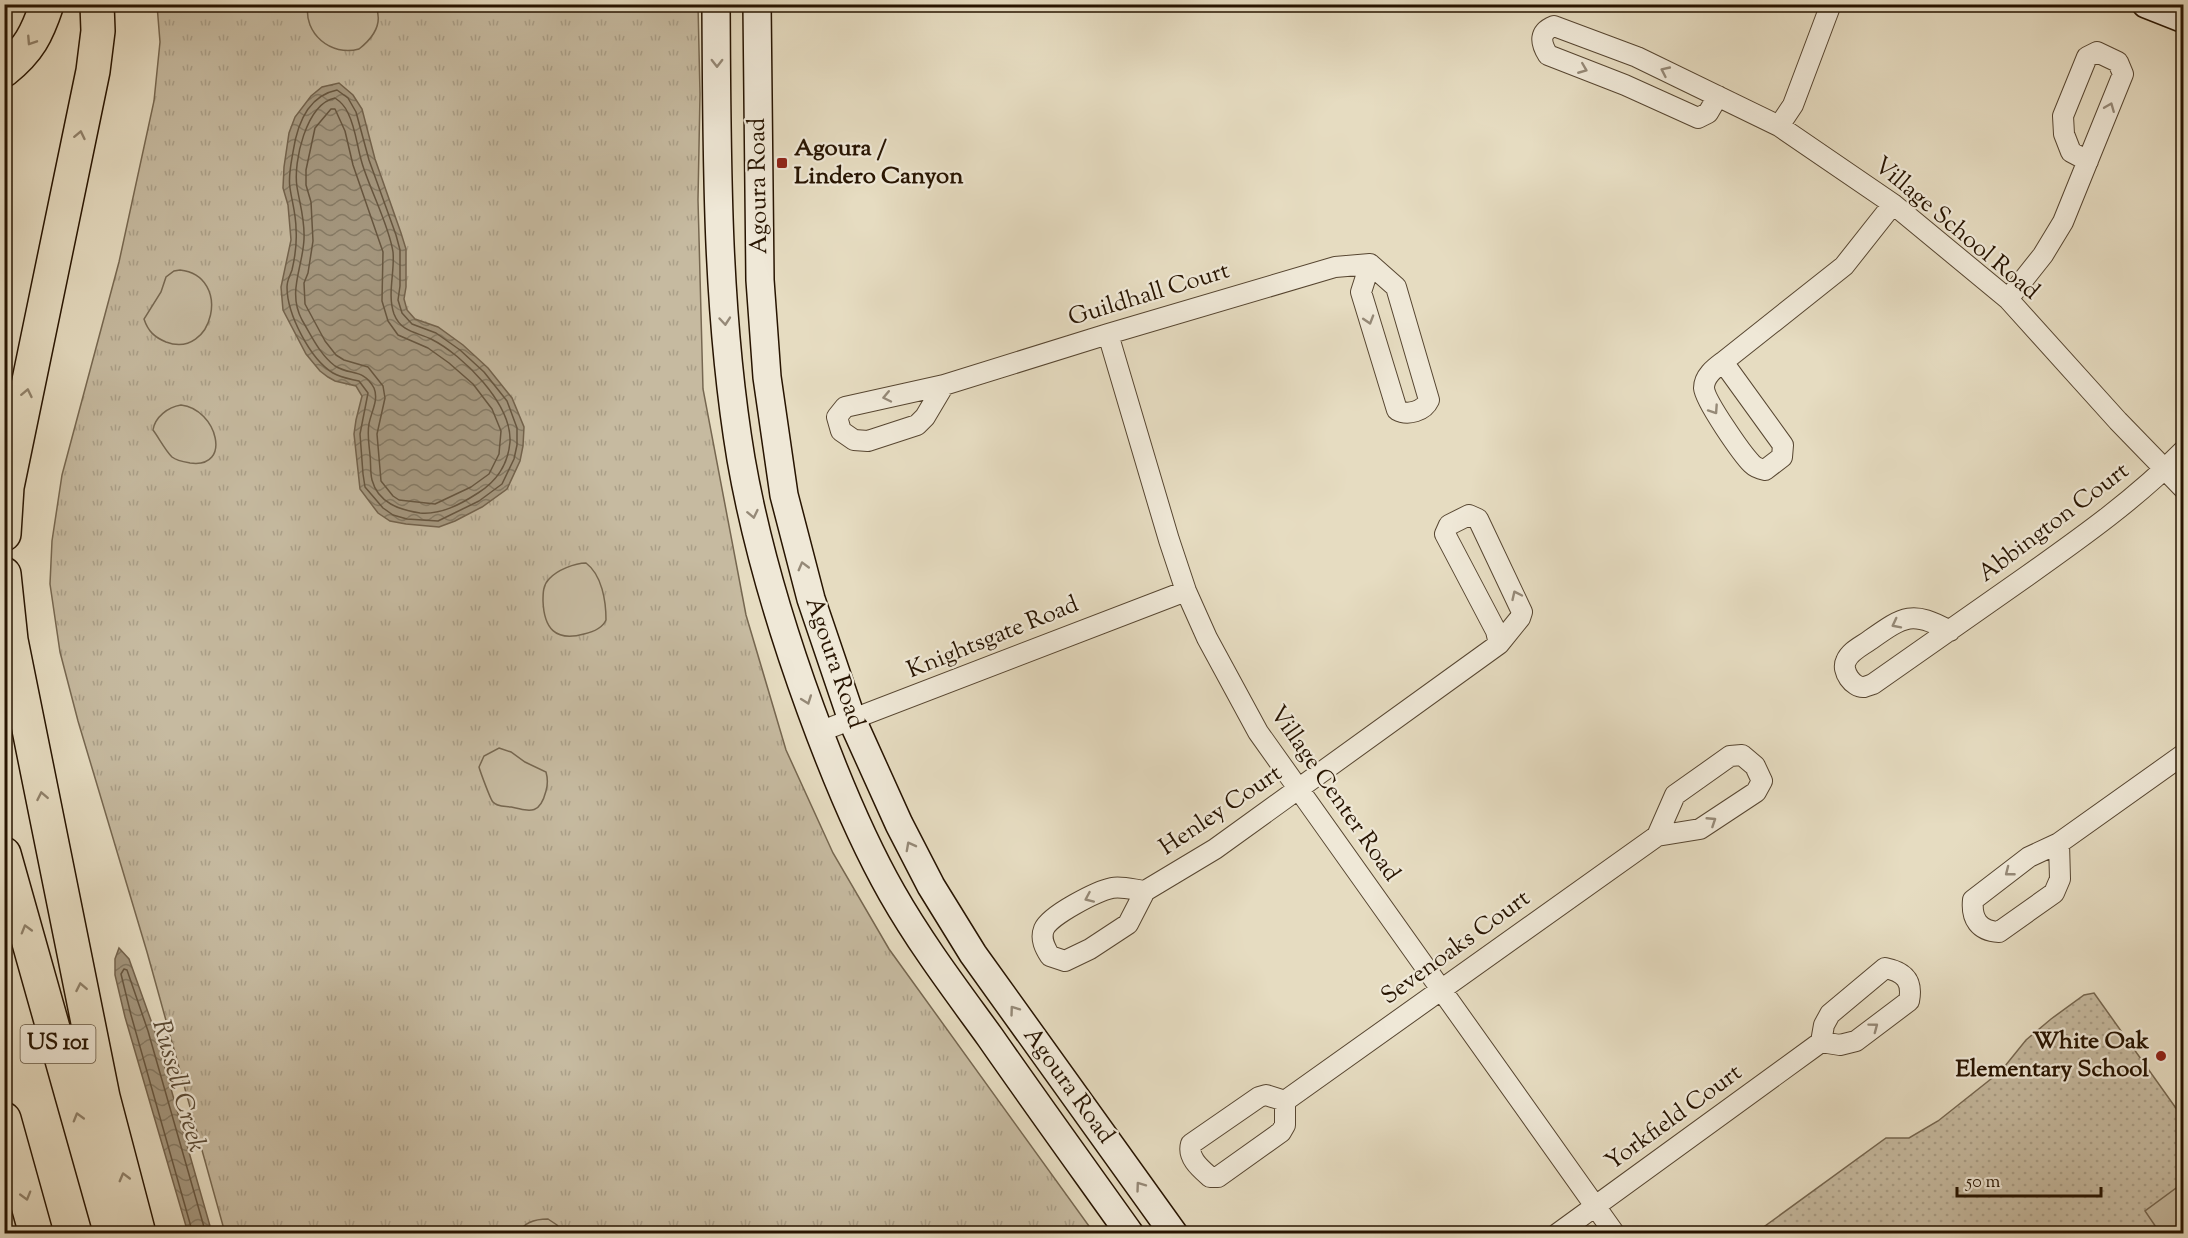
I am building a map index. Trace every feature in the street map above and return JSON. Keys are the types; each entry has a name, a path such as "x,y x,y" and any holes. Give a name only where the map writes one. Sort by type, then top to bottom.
{"highway":[{"path":"4,70 22,55 37,32 47,4"},
{"path":"4,534 7,487 93,71 98,31 97,4"},
{"path":"4,574 11,640 103,1097 140,1233"},
{"name":"US 101","path":"4,854 111,1233"},
{"path":"4,1119 36,1233"}],"main road":[{"name":"Agoura Road","path":"716,4 717,146 722,281 728,359 741,459 758,539 784,637 850,811 892,893 932,956 1130,1233"},
{"name":"Agoura Road","path":"757,4 760,280 767,377 784,495 812,599 852,720 898,824 973,954 1174,1233"},
{"path":"2146,4 2184,19"},
{"path":"722,281 760,280"}],"street":[{"path":"1779,126 1793,105 1831,4"},
{"name":"Village School Road","path":"1718,96 1708,113 1698,118 1548,55 1541,45 1542,36 1547,29 1554,26 1637,57 1718,96 1779,126 1893,204 2008,299 2184,489"},
{"path":"2008,299 2043,255 2063,222 2088,161 2123,74 2118,62 2097,52 2087,57 2063,116 2064,134 2071,152 2088,161"},
{"path":"1723,362 1783,446 1782,457 1765,470 1753,465 1709,403 1704,388 1706,379 1723,362 1844,266 1893,204"},
{"path":"1370,264 1396,287 1429,400 1426,407 1419,410 1403,414 1397,410 1361,292 1370,264"},
{"name":"Guildhall Court","path":"944,385 925,417 917,424 868,441 854,440 841,431 837,417 845,407 944,385 1335,267 1370,264"},
{"name":"Village Center Road","path":"1108,334 1186,591 1207,638 1258,732 1615,1233"},
{"name":"Abbington Court","path":"1950,631 1931,621 1917,618 1899,620 1850,654 1844,669 1857,685 1864,687 1873,684 1950,631 2082,538 2164,470 2184,450"},
{"name":"Henley Court","path":"1145,891 1215,849 1499,644 1520,618 1522,612 1478,519 1469,515 1449,525 1445,534 1496,631 1499,644"},
{"name":"Knightsgate Road","path":"819,732 1186,591"},
{"path":"2059,843 2060,879 2054,893 1999,932 1988,932 1980,926 1972,912 1973,900 2029,857 2059,843 2184,754"},
{"name":"Sevenoaks Court","path":"1285,1101 1657,836 1700,830 1756,792 1762,781 1755,766 1742,755 1730,756 1675,795 1657,836"},
{"path":"1114,887 1145,891 1128,924 1090,949 1065,961 1050,956 1043,943 1044,929 1053,919 1084,899 1114,887"},
{"path":"1885,968 1896,970 1905,977 1911,988 1909,1001 1856,1041 1840,1045 1821,1042 1824,1025 1830,1014 1885,968"},
{"name":"Yorkfield Court","path":"1557,1233 1821,1042"},
{"path":"1266,1095 1285,1101 1285,1125 1281,1132 1218,1177 1210,1177 1196,1165 1189,1149 1191,1144 1259,1097 1266,1095"}],"green space":[{"path":"157,5 698,5 700,94 698,200 703,389 746,615 786,750 833,853 889,949 1094,1233 225,1233 147,952 78,721 60,652 50,584 52,541 62,475 119,262 154,101 160,42"},
{"path":"308,5 375,5 378,24 373,35 359,49 349,51 339,49 329,46 315,33 310,25"},
{"path":"180,270 197,276 207,286 211,300 210,315 205,329 195,339 182,344 166,342 158,338 152,333 144,319 161,292 166,277"},
{"path":"181,405 193,409 204,417 211,427 216,448 212,457 203,462 190,463 172,457 153,430 156,421 163,413"},
{"path":"586,563 599,581 604,597 606,620 600,628 591,632 574,636 559,634 553,631 546,619 543,601 544,586 561,570"},
{"path":"499,748 511,752 546,772 548,782 544,798 534,810 499,806 492,800 479,767 484,756"},
{"path":"2094,993 2183,1118 2183,1233 1754,1234 1886,1138 1909,1138 1938,1121 2001,1071 2026,1040 2051,1019 2084,995"},
{"path":"2183,1183 2183,1233 2160,1233 2145,1211"},
{"path":"548,1219 563,1233 519,1233 531,1222"}],"water":[{"path":"339,83 353,95 362,109 375,159 406,249 404,299 407,310 415,319 438,327 463,345 488,368 512,398 524,427 520,461 507,489 482,507 439,527 390,521 378,513 360,489 354,434 362,396 356,386 335,381 320,371 306,354 283,310 281,287 291,240 288,205 283,188 289,133 295,117 311,96 322,87"},
{"path":"119,948 129,959 154,1029 212,1233 188,1233 125,1017 115,975 115,959"}],"place":[{"name":"Agoura / Lindero Canyon","path":"782,163"},
{"name":"White Oak Elementary School","path":"2161,1056"}],"water label":[{"name":"Russell Creek","path":"178,1086"}]}
